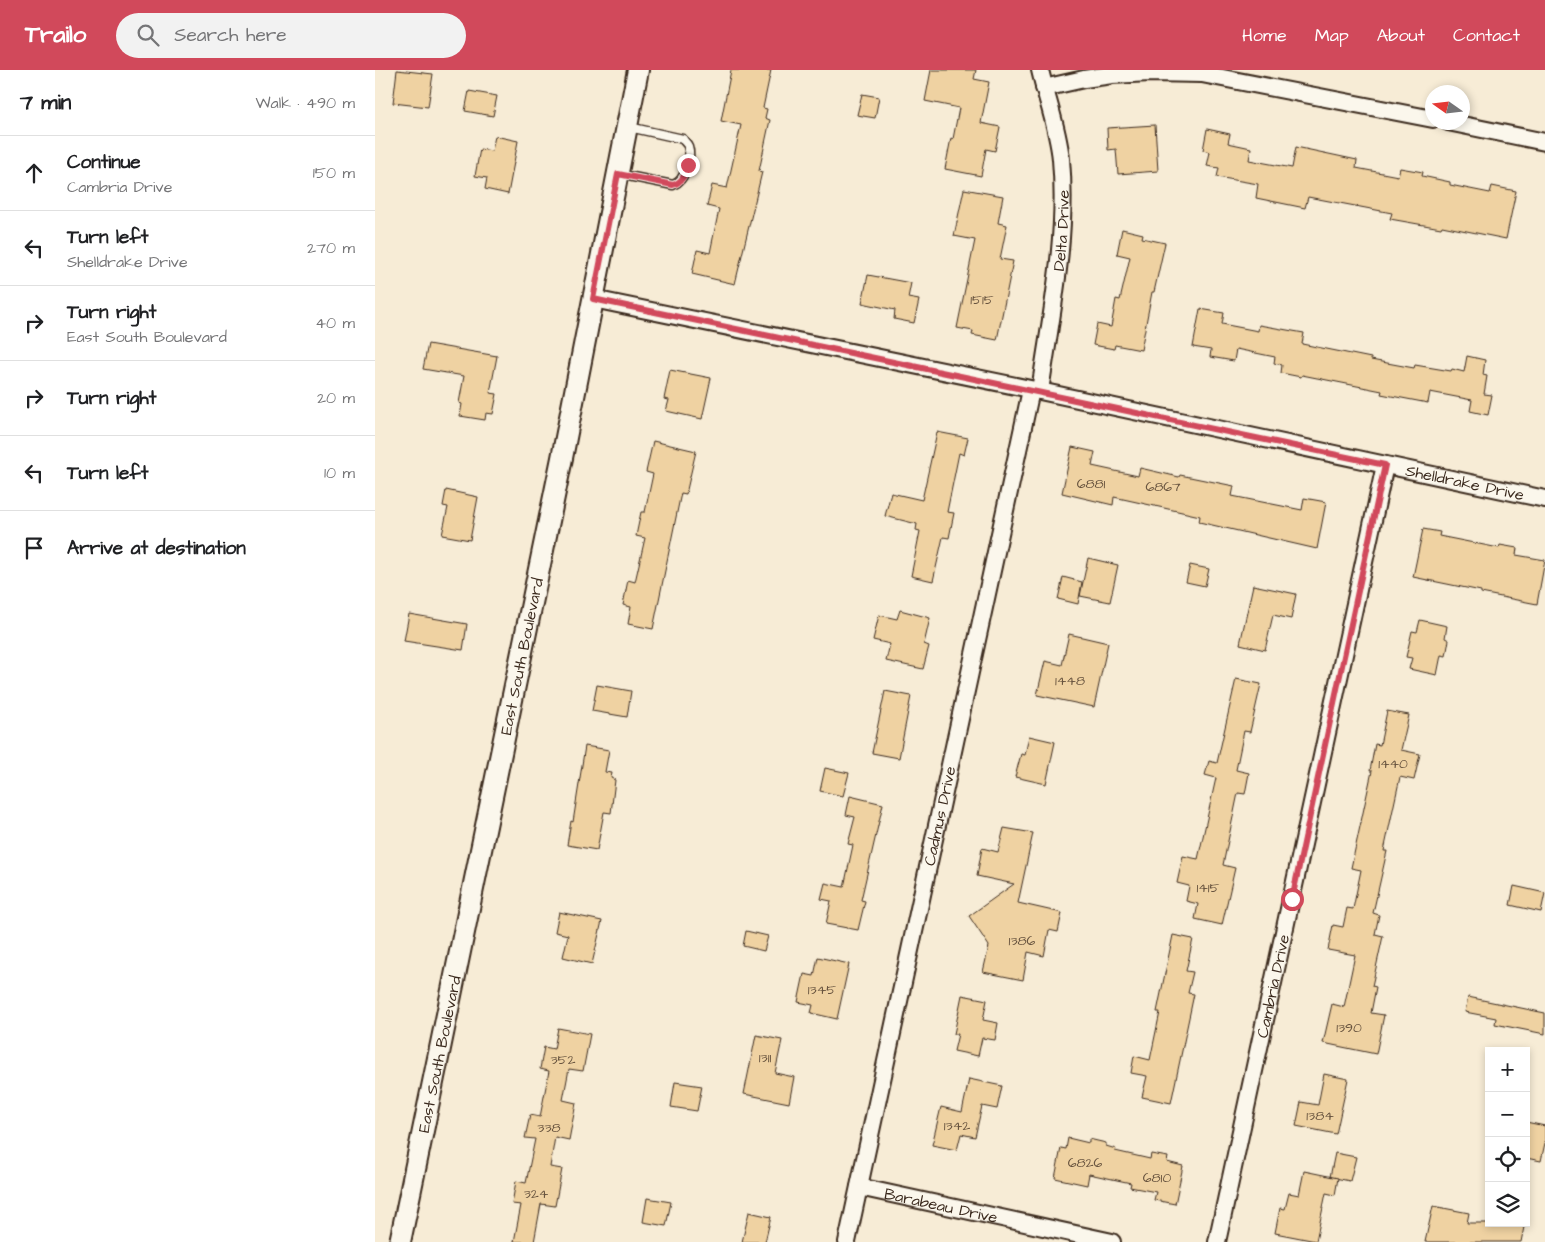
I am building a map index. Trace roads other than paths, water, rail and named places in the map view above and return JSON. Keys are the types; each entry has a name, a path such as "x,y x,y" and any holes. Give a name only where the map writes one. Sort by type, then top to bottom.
{"street":[{"name":"East South Boulevard","path":"401,1242 477,877 638,70"},
{"name":"Delta Drive","path":"1035,390 1059,261 1063,212 1059,144 1040,70"},
{"path":"1044,88 1112,75 1150,73 1202,74 1425,117"},
{"path":"1470,127 1545,142"},
{"name":"Shelldrake Drive","path":"593,299 1035,390 1545,499"},
{"name":"Cadmus Drive","path":"847,1242 1035,390"},
{"name":"Cambria Drive","path":"1217,1242 1385,465"},
{"name":"Barabeau Drive","path":"859,1187 1112,1242"}],"lane":[{"path":"618,174 673,185 679,183 688,165 688,147 683,139 627,126"}]}
